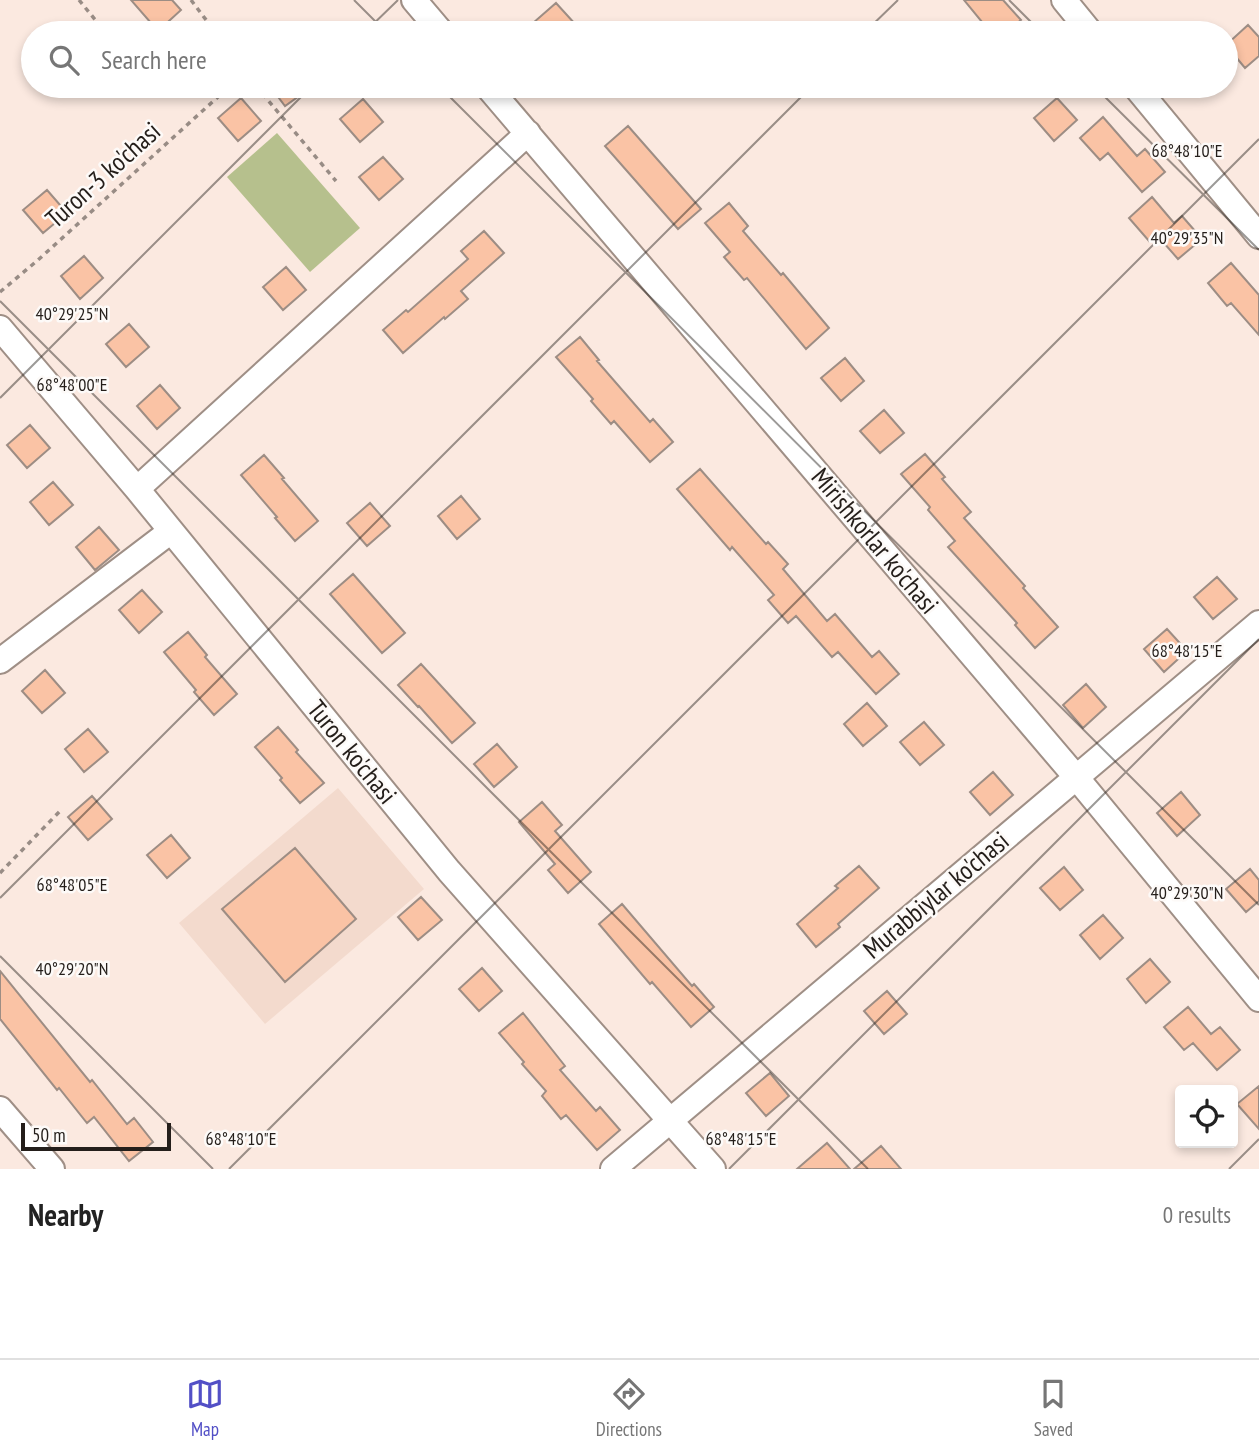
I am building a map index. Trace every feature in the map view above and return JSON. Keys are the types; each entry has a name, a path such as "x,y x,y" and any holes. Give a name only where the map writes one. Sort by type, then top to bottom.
{"street":[{"path":"414,0 432,21"},
{"path":"1064,0 1081,21"},
{"name":"Mirishkorlar ko'chasi","path":"497,98 1076,777 1259,999"},
{"path":"1145,98 1259,236"},
{"path":"137,489 528,133"},
{"name":"Turon ko'chasi","path":"0,328 172,531 449,871 713,1169"},
{"path":"0,662 172,531"},
{"name":"Murabbiylar ko'chasi","path":"613,1169 1259,622"},
{"path":"0,1109 52,1169"}],"path":[{"path":"79,0 96,21"},
{"path":"191,0 207,21"},
{"name":"Turon-3 ko'chasi","path":"0,292 217,98"},
{"path":"266,98 336,181"},
{"path":"0,873 60,811"}],"shaded area":[{"path":"338,788 424,889 265,1024 179,923"}],"green space":[{"path":"277,133 360,228 310,272 227,177"}],"building":[{"path":"131,0 172,0 181,10 169,21 149,21"},
{"path":"964,0 1003,0 1021,20 1020,21 981,21"},
{"path":"556,3 572,21 535,21"},
{"path":"1248,25 1259,37 1259,56 1245,68 1238,60 1238,34"},
{"path":"241,98 261,121 238,141 218,118"},
{"path":"279,98 296,98 285,106"},
{"path":"1057,98 1077,120 1054,141 1034,118"},
{"path":"363,99 383,122 360,142 340,119"},
{"path":"1103,117 1137,156 1145,149 1165,172 1142,192 1108,153 1100,160 1080,138"},
{"path":"628,126 701,209 678,229 605,146"},
{"path":"383,157 403,179 379,200 359,177"},
{"path":"47,190 67,213 43,233 23,210"},
{"path":"1152,197 1174,223 1182,216 1202,239 1178,259 1156,234 1149,241 1129,218"},
{"path":"729,203 748,226 743,231 829,328 806,349 747,278 744,280 724,257 730,252 705,223"},
{"path":"484,231 504,253 461,291 468,299 403,353 383,330 406,310 408,312 468,259 461,251"},
{"path":"84,256 103,278 80,299 61,276"},
{"path":"1231,263 1259,295 1259,335 1231,303 1227,306 1208,283"},
{"path":"286,267 306,290 283,310 263,287"},
{"path":"129,324 149,347 126,367 106,344"},
{"path":"580,337 599,360 597,361 650,422 653,419 673,442 650,462 614,421 611,424 556,357"},
{"path":"845,358 864,381 841,401 821,378"},
{"path":"160,385 180,408 157,429 137,406"},
{"path":"884,410 904,433 880,453 860,431"},
{"path":"30,425 50,448 27,468 7,445"},
{"path":"925,454 945,477 942,479 971,512 964,518 1058,627 1035,648 1015,625 1017,623 948,547 955,541 901,474"},
{"path":"264,455 318,521 295,541 241,475"},
{"path":"700,469 766,544 768,542 788,564 783,569 827,621 835,614 872,657 879,651 899,674 876,694 838,652 832,657 796,616 788,623 768,600 774,595 677,489"},
{"path":"53,482 73,505 49,525 30,502"},
{"path":"461,496 480,519 457,539 438,516"},
{"path":"370,503 390,526 367,546 347,523"},
{"path":"99,527 119,550 95,570 76,547"},
{"path":"353,574 405,633 382,653 330,594"},
{"path":"1217,577 1237,599 1213,619 1194,597"},
{"path":"142,590 162,612 139,633 119,610"},
{"path":"1167,629 1187,651 1164,672 1144,649"},
{"path":"188,632 207,655 205,657 237,694 214,715 164,652"},
{"path":"421,664 475,723 452,743 398,685"},
{"path":"45,670 65,693 42,713 22,691"},
{"path":"1086,684 1106,707 1083,728 1063,705"},
{"path":"867,703 887,726 863,746 844,724"},
{"path":"924,722 944,745 920,765 900,742"},
{"path":"278,727 324,783 300,803 255,747"},
{"path":"88,729 108,752 84,772 65,749"},
{"path":"497,744 517,767 494,787 474,764"},
{"path":"993,772 1013,795 990,815 970,792"},
{"path":"1181,792 1200,815 1177,836 1157,813"},
{"path":"92,796 112,819 88,840 68,817"},
{"path":"542,802 562,825 555,831 591,872 568,893 548,870 555,864 519,822"},
{"path":"171,835 190,858 167,878 147,855"},
{"path":"295,848 356,919 285,982 222,909"},
{"path":"859,866 879,888 816,947 797,924"},
{"path":"1064,867 1083,890 1060,910 1040,888"},
{"path":"1250,869 1259,880 1259,901 1246,912 1226,889"},
{"path":"421,897 442,920 418,940 398,917"},
{"path":"622,904 692,986 694,984 714,1007 691,1027 599,924"},
{"path":"1103,915 1123,938 1100,959 1080,935"},
{"path":"1150,959 1170,982 1146,1003 1127,979"},
{"path":"482,968 502,991 479,1011 459,989"},
{"path":"0,971 127,1124 134,1118 153,1142 129,1161 94,1117 87,1123 59,1088 57,1090 0,1019"},
{"path":"887,991 907,1014 884,1034 864,1011"},
{"path":"1188,1007 1211,1034 1220,1027 1240,1050 1217,1070 1193,1043 1184,1050 1164,1027"},
{"path":"523,1013 565,1066 560,1070 596,1111 600,1107 620,1130 597,1150 566,1115 561,1119 542,1096 546,1091 499,1033"},
{"path":"770,1073 789,1096 766,1116 746,1093"},
{"path":"1259,1086 1259,1129 1238,1105"},
{"path":"827,1143 850,1169 797,1169"},
{"path":"881,1146 901,1169 854,1169"}]}
